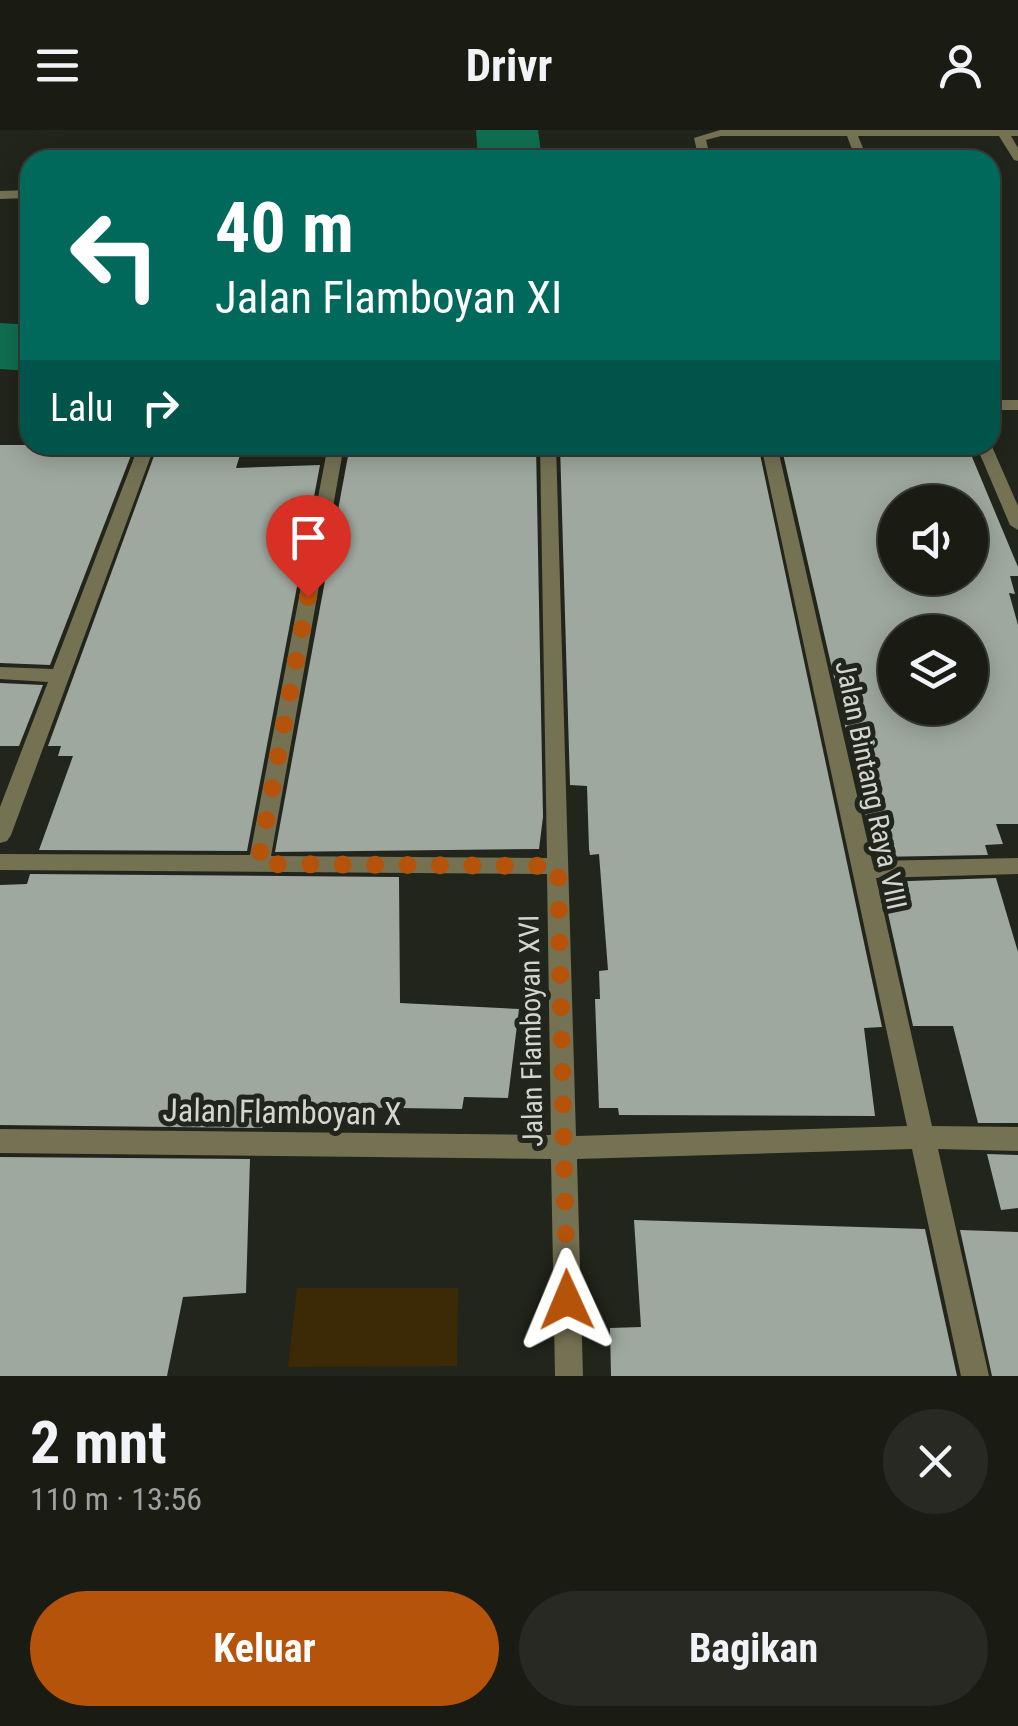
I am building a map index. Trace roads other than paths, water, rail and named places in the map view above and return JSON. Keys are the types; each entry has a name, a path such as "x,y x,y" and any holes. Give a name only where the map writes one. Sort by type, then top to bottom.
{"street":[{"path":"702,150 700,138 721,133 1018,133"},
{"path":"1003,133 1018,158"},
{"path":"0,836 143,455"},
{"path":"258,864 334,455"},
{"name":"Jalan Flamboyan XVI","path":"548,455 569,1376"},
{"name":"Jalan Bintang Raya VIII","path":"770,455 975,1376"},
{"path":"988,455 1018,525"},
{"path":"0,674 60,676"},
{"path":"0,862 558,866"},
{"path":"861,870 1018,866"},
{"name":"Jalan Flamboyan X","path":"0,1141 564,1147 1018,1138"}],"waterway":[{"path":"507,130 509,150"},
{"path":"0,346 20,347"}]}
